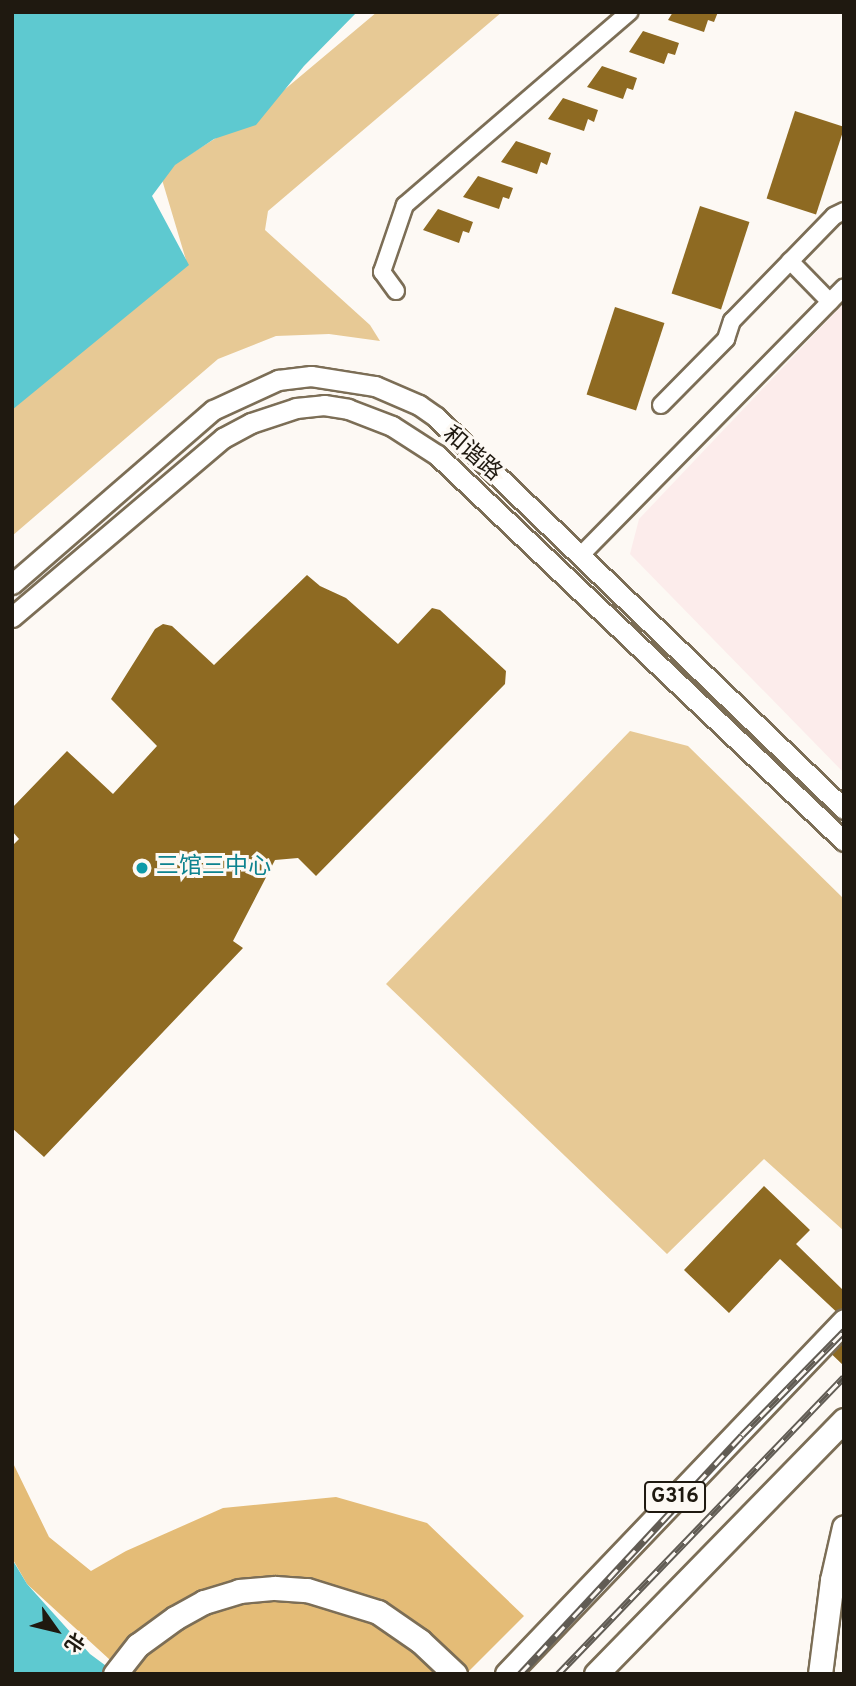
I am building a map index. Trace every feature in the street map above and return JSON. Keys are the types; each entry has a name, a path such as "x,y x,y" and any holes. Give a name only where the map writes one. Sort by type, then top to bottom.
{"highway":[{"name":"G316","path":"507,1674 844,1321"},
{"name":"G316","path":"596,1674 844,1420"},
{"path":"820,1674 828,1603 844,1527"},
{"path":"115,1674 138,1645 194,1608 239,1591 275,1588 307,1590 378,1612 420,1641 455,1674"},
{"path":"132,1674 173,1632 206,1614 245,1602 299,1600 344,1611 383,1630 421,1656 440,1674"}],"main road":[{"name":"和谐路","path":"12,584 213,410 278,380 311,376 375,386 419,405 436,418 844,808"},
{"name":"和谐路","path":"12,617 223,438 251,423 296,408 324,405 348,409 392,426 437,455 844,841"}],"street":[{"path":"396,291 382,271 405,205 629,12"},
{"path":"661,405 726,339 732,321 834,215 844,211"},
{"path":"790,261 830,302"},
{"path":"581,555 844,287"}],"shaded area":[{"path":"377,12 502,12 268,211 265,230 370,325 380,341 329,334 276,336 218,359 12,536 12,397 186,260 160,173 259,111"},
{"path":"844,303 844,773 630,554 639,519"},
{"path":"630,731 688,746 844,899 844,1231 764,1159 667,1254 386,984"},
{"path":"12,1461 49,1537 91,1571 126,1551 223,1508 336,1497 427,1523 524,1616 466,1674 135,1674 109,1659 27,1584 12,1558"}],"water":[{"path":"12,12 357,12 304,66 256,125 214,139 175,165 152,196 189,265 12,410"},
{"path":"12,1559 27,1584 90,1654 117,1674 15,1674 12,1670"}],"building":[{"path":"673,12 718,12 714,22 708,20 704,32 668,20"},
{"path":"643,31 679,43 675,55 668,53 664,64 629,52"},
{"path":"602,66 637,78 633,90 627,88 623,99 587,87"},
{"path":"563,98 598,110 594,122 588,119 584,131 548,119"},
{"path":"795,111 844,127 816,215 767,198"},
{"path":"516,141 551,153 547,165 541,162 537,174 501,162"},
{"path":"478,176 513,188 509,199 503,197 499,209 463,197"},
{"path":"700,206 749,222 721,310 672,293"},
{"path":"438,209 473,222 469,233 463,231 459,243 423,230"},
{"path":"615,307 664,323 636,411 587,394"},
{"name":"三馆三中心","path":"307,575 320,586 346,598 398,644 432,608 440,610 506,671 505,684 316,876 298,858 275,860 233,941 243,948 44,1157 12,1128 12,846 19,839 12,831 12,808 67,751 113,794 157,746 111,699 155,629 163,624 172,626 214,665"},
{"path":"764,1186 810,1230 796,1244 844,1291 844,1366 819,1342 843,1318 780,1259 729,1313 684,1270"}],"railway":[{"path":"520,1674 742,1435 844,1331"},
{"path":"558,1674 844,1377"}],"place":[{"name":"三馆三中心","path":"142,868"}]}
